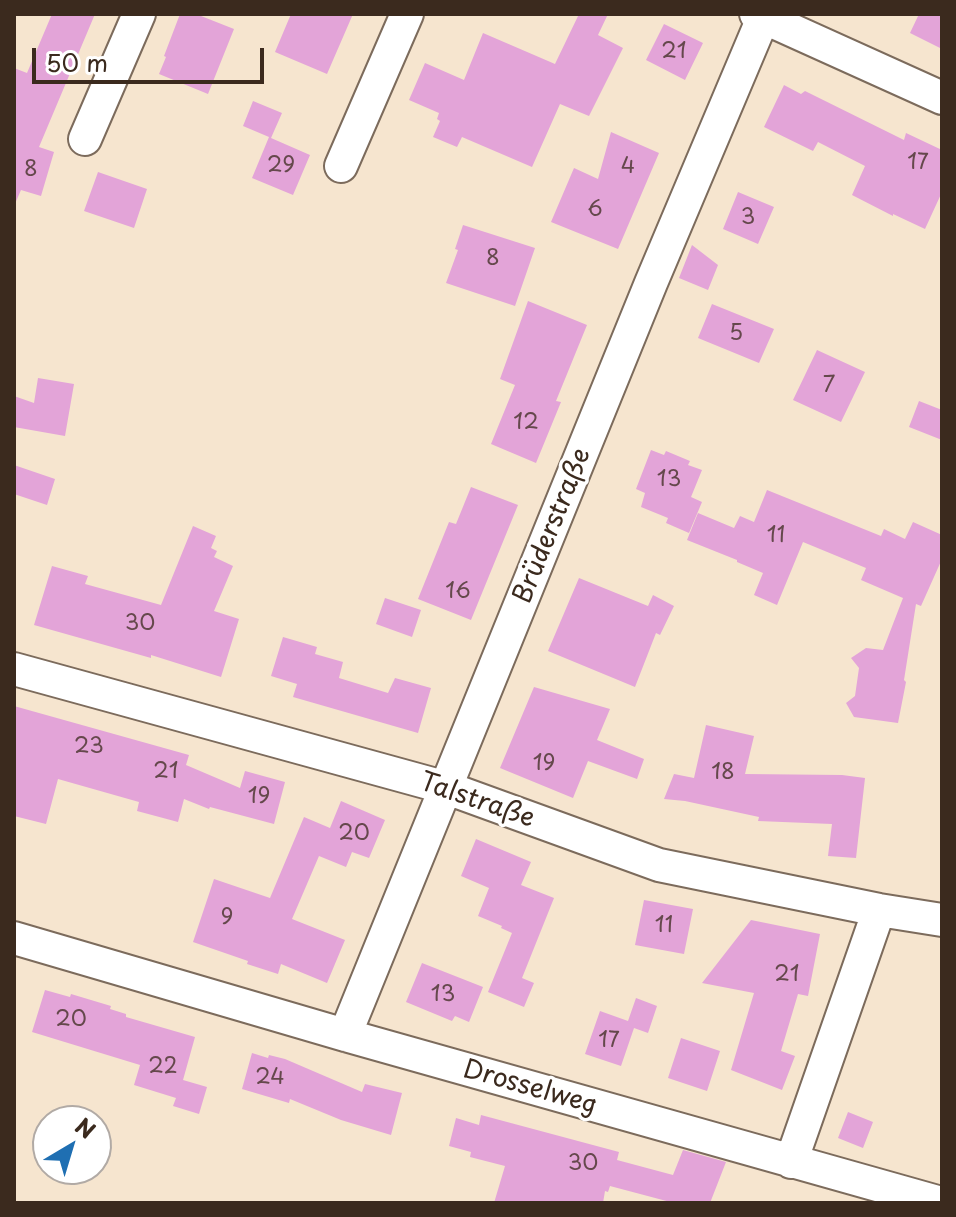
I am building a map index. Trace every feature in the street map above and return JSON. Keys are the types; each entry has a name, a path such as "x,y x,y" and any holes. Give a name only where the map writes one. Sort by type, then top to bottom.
{"street":[{"path":"85,139 139,14"},
{"path":"341,166 407,14"},
{"path":"760,16 942,98"},
{"name":"Brüderstraße","path":"345,1035 760,16"},
{"name":"Talstraße","path":"14,669 447,788 659,865 942,920"},
{"path":"791,1162 879,910"},
{"name":"Drosselweg","path":"14,938 941,1203"}],"building":[{"path":"52,14 95,14 39,147 54,152 41,196 21,190 14,206 14,68 27,73"},
{"path":"180,14 196,14 234,29 208,94 159,74"},
{"path":"291,14 353,14 327,74 275,52"},
{"path":"579,14 608,14 598,35 623,48 589,116 560,104 532,167 462,137 457,147 433,137 440,121 437,119 439,113 409,100 425,63 464,80 483,33 555,64"},
{"path":"919,14 942,14 942,49 910,33"},
{"path":"664,24 703,43 685,80 646,60"},
{"path":"784,85 801,94 805,91 904,140 906,133 942,150 942,192 925,229 852,195 865,166 818,142 813,151 764,127"},
{"path":"253,101 282,113 271,138 310,155 293,195 252,178 269,137 243,126"},
{"path":"611,132 659,153 618,249 551,222 574,168 598,179"},
{"path":"98,172 147,189 134,228 84,211"},
{"path":"738,192 774,207 758,244 723,229"},
{"path":"463,225 535,248 515,306 446,283"},
{"path":"692,245 718,265 708,290 679,278"},
{"path":"528,301 587,325 556,401 561,402 536,463 491,444 515,385 500,379"},
{"path":"712,304 774,329 759,363 698,338"},
{"path":"817,350 865,372 841,422 793,400"},
{"path":"38,378 74,384 65,436 14,427 14,396 34,403"},
{"path":"919,401 942,410 942,440 909,427"},
{"path":"651,450 664,455 666,451 702,470 691,497 702,502 689,533 666,523 668,518 641,507 645,493 636,489"},
{"path":"14,465 55,479 47,505 14,494"},
{"path":"471,487 518,505 471,620 418,599 449,522 456,524"},
{"path":"767,490 881,536 884,529 905,539 913,522 942,535 942,559 921,606 916,604 898,723 854,717 846,703 855,696 859,668 851,658 866,648 883,650 903,598 861,580 866,568 803,542 777,605 754,595 763,573 687,540 698,513 734,528 740,516 754,522"},
{"path":"193,526 216,536 211,548 217,551 214,557 233,566 214,611 239,619 221,677 151,655 151,658 34,625 52,566 88,576 85,584 161,605"},
{"path":"579,578 648,606 653,595 674,606 660,635 656,633 635,687 548,651"},
{"path":"385,598 421,610 412,637 376,624"},
{"path":"283,637 317,647 315,654 343,662 339,678 388,693 395,678 431,688 418,733 293,697 297,684 271,676"},
{"path":"534,687 610,709 597,740 644,759 637,779 588,761 573,798 500,768"},
{"path":"14,706 189,755 186,765 240,788 245,771 285,782 274,824 209,809 184,799 178,822 137,811 139,802 58,779 46,824 14,816"},
{"path":"706,725 754,736 745,774 865,778 856,858 828,856 832,824 758,821 759,817 664,799 674,774 694,778"},
{"path":"341,801 385,820 369,858 352,852 346,867 319,856 292,919 345,940 327,983 281,964 278,974 193,942 214,879 270,898 304,817 330,828"},
{"path":"476,839 531,862 521,885 554,898 522,978 534,983 524,1007 488,992 512,933 478,916 489,888 461,876"},
{"path":"644,900 693,909 684,954 635,945"},
{"path":"751,920 820,934 808,996 798,994 781,1051 795,1056 782,1090 731,1070 754,993 702,983"},
{"path":"422,963 483,987 469,1022 455,1016 452,1021 406,1002"},
{"path":"45,990 111,1006 110,1009 126,1014 126,1017 195,1037 183,1080 207,1087 199,1114 173,1106 176,1098 134,1085 140,1065 32,1032"},
{"path":"636,998 657,1006 648,1033 634,1028 621,1066 585,1054 600,1011 628,1021"},
{"path":"681,1038 720,1051 707,1091 668,1078"},
{"path":"252,1053 285,1059 362,1092 365,1084 402,1093 391,1135 341,1120 290,1099 289,1103 242,1089"},
{"path":"848,1112 873,1122 863,1148 838,1138"},
{"path":"481,1115 619,1152 617,1160 673,1175 683,1150 726,1162 710,1203 674,1203 610,1186 608,1192 605,1191 603,1203 494,1203 505,1166 470,1157 471,1152 449,1146 456,1118 479,1125"}]}
